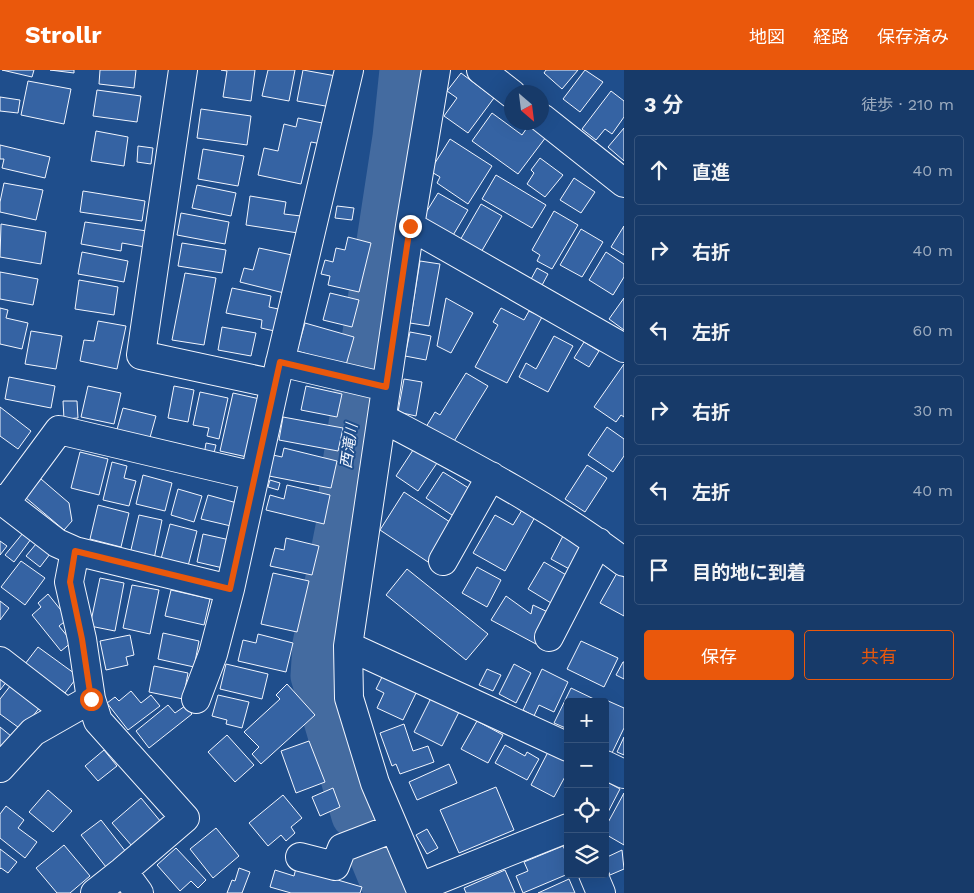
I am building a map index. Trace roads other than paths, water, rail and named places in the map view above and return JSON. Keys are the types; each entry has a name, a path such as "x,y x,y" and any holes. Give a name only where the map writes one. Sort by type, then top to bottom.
{"street":[{"path":"183,70 141,355 368,383"},
{"path":"196,699 213,654 230,589 254,476 349,70"},
{"path":"436,70 410,226 368,383 382,418 348,646 349,698 376,783 421,890 564,830"},
{"path":"481,70 504,88"},
{"path":"549,124 624,183"},
{"path":"410,226 624,348"},
{"path":"382,418 491,476 598,542 624,562"},
{"path":"230,589 75,551 57,543 2,501 59,430 254,476"},
{"path":"443,561 491,476"},
{"path":"549,636 598,542"},
{"path":"75,551 70,582 82,639 91,699 98,721 185,818 95,893"},
{"path":"348,646 564,745"},
{"path":"0,661 66,712"},
{"path":"0,768 32,732 91,699"},
{"path":"609,767 624,774"},
{"path":"300,857 335,866 342,848 394,828"},
{"path":"123,871 139,893"},
{"path":"595,878 601,893"}],"waterway":[{"name":"西滝川","path":"354,816 313,676 315,644 339,522 342,483 395,137 402,70"},
{"name":"西滝川","path":"370,852 387,893"}]}
